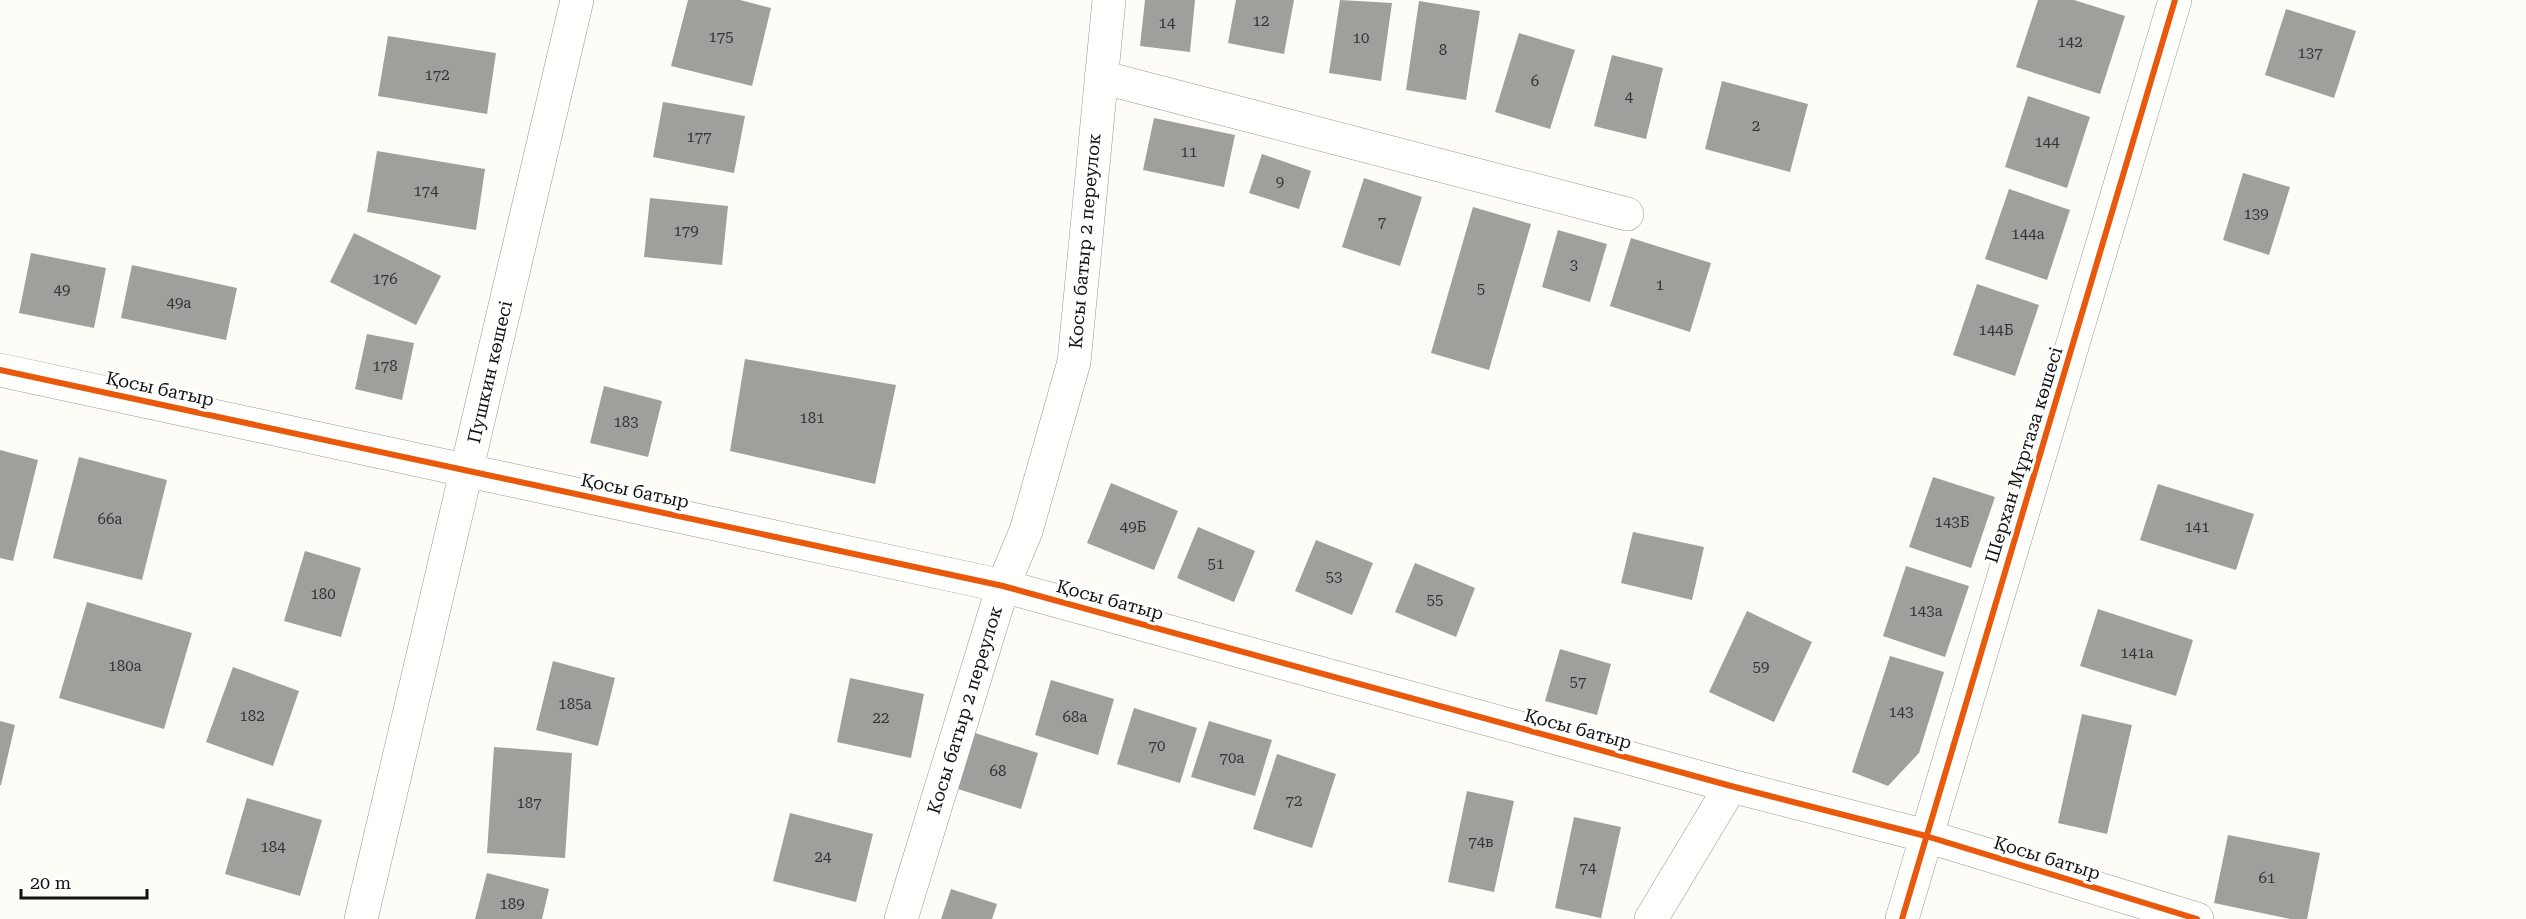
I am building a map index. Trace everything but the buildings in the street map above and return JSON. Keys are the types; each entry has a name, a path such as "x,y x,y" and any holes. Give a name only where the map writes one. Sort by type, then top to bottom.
{"street":[{"name":"Пушкин көшесі","path":"362,919 577,0"},
{"name":"Косы батыр 2 переулок","path":"901,919 1003,586 1026,531 1074,362 1109,0"},
{"name":"Шерхан Мұртаза көшесі","path":"1902,919 2175,0"},
{"path":"1101,77 1627,214"},
{"name":"Қосы батыр","path":"0,370 1003,586 1731,786 1926,837 2197,919"},
{"path":"1652,919 1731,786"}],"cycle path":[{"path":"1902,919 2175,0"},
{"path":"0,370 1003,586 1731,786 1926,836 2197,919"}]}
